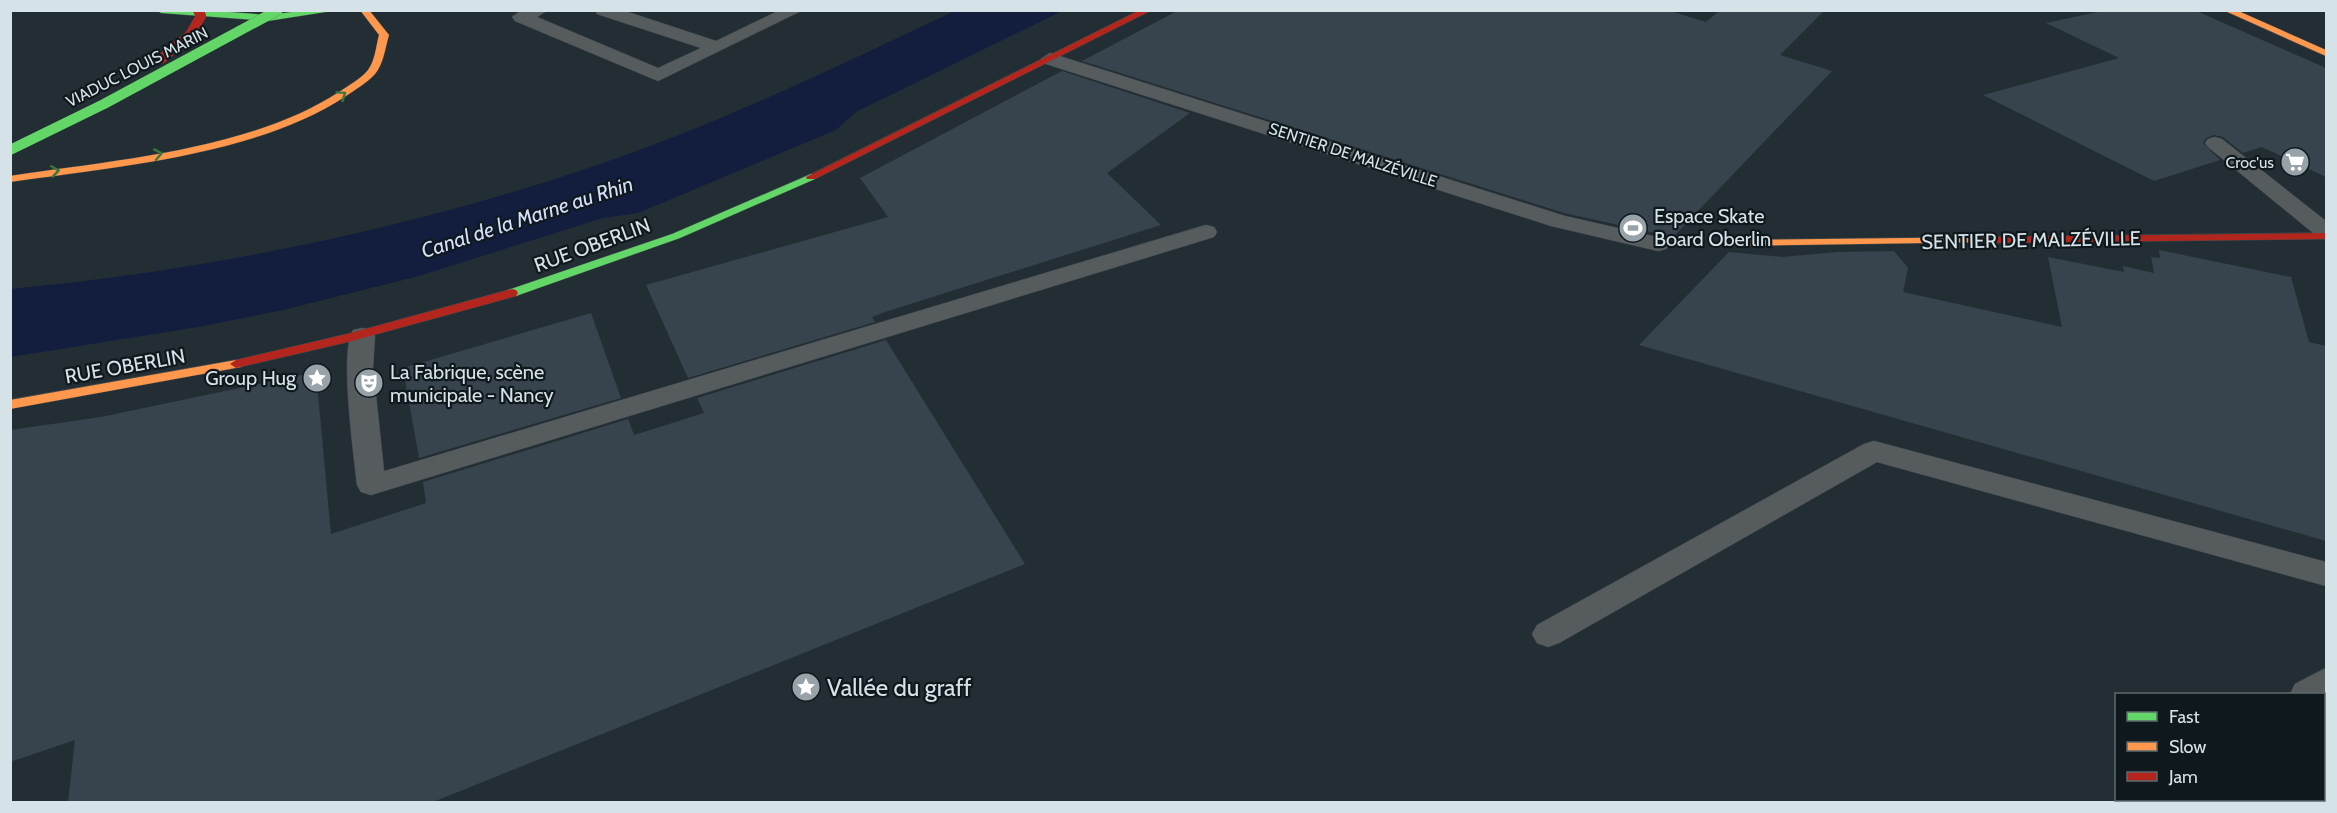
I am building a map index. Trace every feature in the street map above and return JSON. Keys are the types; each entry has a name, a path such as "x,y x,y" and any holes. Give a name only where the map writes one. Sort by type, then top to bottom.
{"street":[{"path":"161,10 248,15 310,15 334,10"},
{"path":"10,136 74,106 172,51 200,25 201,16 198,10"},
{"name":"VIADUC LOUIS MARIN","path":"10,150 114,99 278,10"},
{"path":"10,179 100,165 261,132 308,115 335,100 369,74 382,55 384,35 364,10"},
{"name":"RUE OBERLIN","path":"10,405 201,373 362,336 523,291 676,236 804,183 1148,10"},
{"path":"2227,10 2326,53"},
{"name":"SENTIER DE MALZÉVILLE","path":"1735,243 2326,234"}],"lane":[{"path":"540,10 521,17 658,75 795,10"},
{"path":"603,10 717,47"},
{"name":"SENTIER DE MALZÉVILLE","path":"1050,59 1559,220 1658,244"},
{"path":"2215,143 2326,234"},
{"path":"362,336 360,367 371,485 1206,232"},
{"path":"1548,634 1874,451 2326,574"},
{"path":"2309,693 2326,682"}],"water":[{"name":"Canal de la Marne au Rhin","path":"957,10 1062,11 856,112 836,130 638,213 603,218 419,276 283,310 198,327 11,357 11,289 160,271 309,244 456,208 528,187 646,148 735,112"}],"building":[{"path":"1179,10 1667,10 1706,22 1720,10 1825,10 1780,55 1832,71 1673,237 1564,213 1082,61"},
{"path":"2107,10 2194,10 2326,68 2326,177 2262,147 2243,153 2223,137 2214,135 2206,138 2203,143 2220,160 2154,181 1983,95 2119,58 2046,23"},
{"path":"1062,71 1190,113 1107,173 1161,225 885,312 872,317 875,322 688,378 646,285 888,217 860,178"},
{"path":"2159,250 2291,277 2309,342 2326,346 2326,541 1639,345 1729,252 1782,257 1837,252 1894,251 1908,268 1903,292 2062,327 2048,257 2124,272 2123,266 2154,273 2151,257 2160,258"},
{"path":"591,313 621,398 419,458 403,368"},
{"path":"886,340 1025,564 433,802 68,802 75,740 10,762 10,430 101,417 316,372 331,534 426,503 423,482 628,419 634,435 704,413 697,398"}],"traffic: fast":[{"path":"161,10 268,18 334,10"},
{"path":"10,150 104,104 278,10"},
{"path":"512,293 676,236 811,177"}],"traffic: slow":[{"path":"10,179 191,150 284,124 324,106 367,76 377,62 384,35 364,10"},
{"path":"2227,10 2326,53"},
{"path":"1735,243 1991,240"},
{"path":"10,405 236,364"}],"traffic: jam":[{"path":"161,59 190,35 201,16 198,10"},
{"path":"811,177 1148,10"},
{"path":"1991,240 2326,236"},
{"path":"236,364 348,338 512,293"}],"place":[{"name":"Croc'us","path":"2295,162"},
{"name":"Espace Skate Board Oberlin","path":"1633,228"},
{"name":"Group Hug","path":"317,378"},
{"name":"La Fabrique, scène municipale - Nancy","path":"369,383"},
{"name":"Vallée du graff","path":"806,687"}]}
